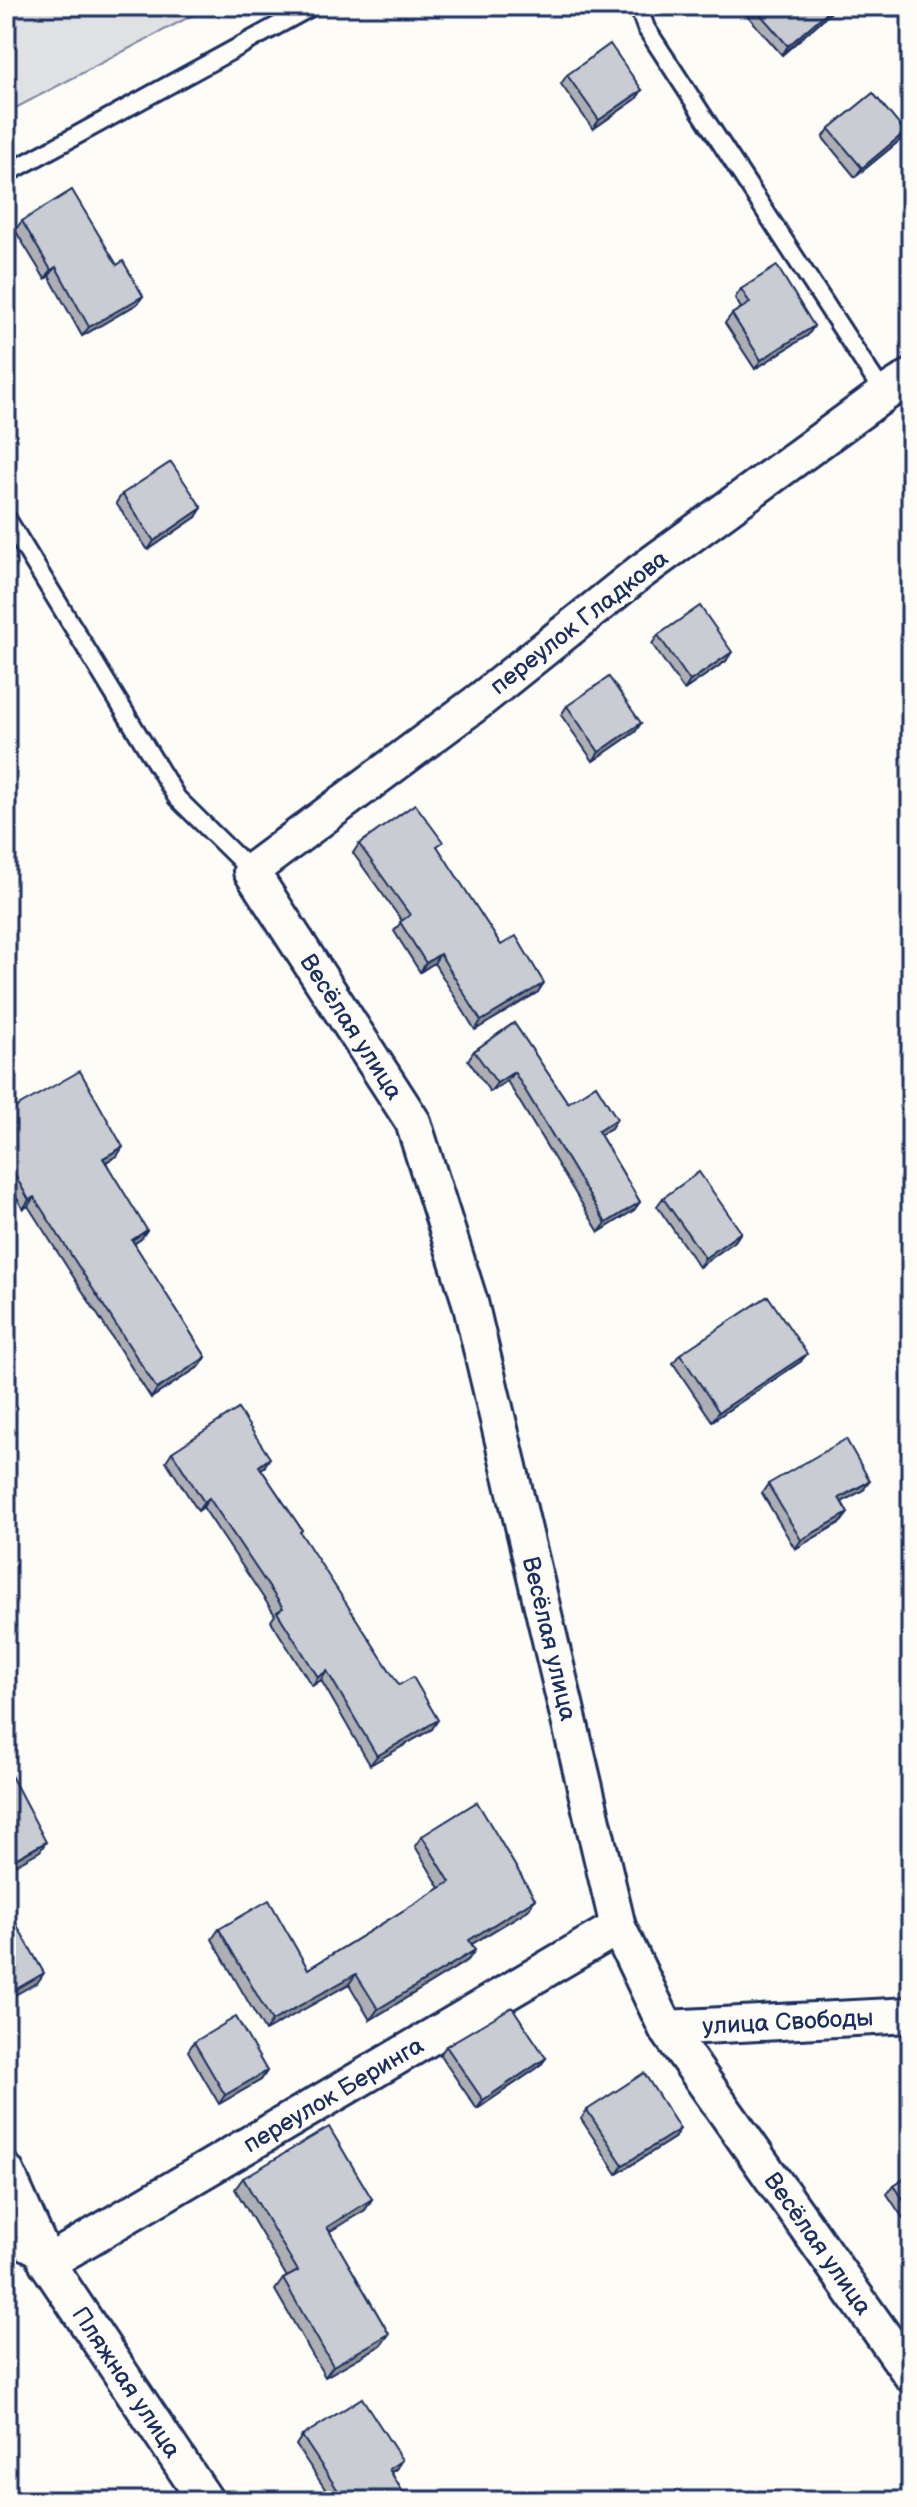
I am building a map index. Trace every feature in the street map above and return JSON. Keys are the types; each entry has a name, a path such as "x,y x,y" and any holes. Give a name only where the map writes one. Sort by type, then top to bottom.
{"street":[{"name":"переулок Гладкова","path":"251,871 478,702 639,573 898,385"},
{"name":"Весёлая улица","path":"251,871 413,1122 470,1302 618,1927 666,2028 911,2375"},
{"name":"переулок Беринга","path":"47,2263 618,1927"},
{"name":"улица Свободы","path":"666,2028 911,2015"},
{"name":"Пляжная улица","path":"6,2171 47,2263 206,2501"}],"lane":[{"path":"6,174 313,6"},
{"path":"638,6 646,28 898,385"},
{"path":"6,517 177,798 251,871"},
{"name":"Пляжная улица","path":"6,2242 47,2263"}],"shaded area":[{"path":"6,6 210,6 6,113"}],"building":[{"path":"753,6 834,6 788,46"},
{"path":"610,44 642,90 599,120 567,75"},
{"path":"873,93 905,132 862,168 829,129"},
{"path":"72,190 117,265 123,261 143,296 89,327 56,267 51,270 22,221"},
{"path":"777,266 814,326 761,360 732,314 750,303 741,289"},
{"path":"171,462 202,508 154,541 122,494"},
{"path":"700,606 732,652 690,681 658,635"},
{"path":"609,677 641,723 599,752 567,706"},
{"path":"415,804 443,842 437,846 501,945 516,936 544,983 481,1021 440,954 426,963 400,922 410,915 359,844"},
{"path":"6,976 15,992 6,997"},
{"path":"514,1023 568,1103 596,1085 617,1119 598,1131 640,1202 606,1223 514,1072 497,1083 474,1051"},
{"path":"80,1071 123,1147 103,1158 147,1230 132,1240 206,1357 157,1389 34,1197 29,1200 6,1159 6,1113"},
{"path":"699,1172 741,1232 705,1258 663,1198"},
{"path":"768,1296 807,1354 719,1412 680,1354"},
{"path":"238,1409 270,1458 259,1466 302,1530 300,1532 399,1685 413,1677 438,1720 377,1756 327,1671 318,1677 277,1612 283,1608 209,1498 204,1502 172,1452"},
{"path":"846,1439 870,1481 839,1498 848,1513 801,1540 768,1484"},
{"path":"6,1766 46,1842 6,1864"},
{"path":"477,1802 535,1899 469,1940 475,1950 378,2009 356,1974 272,2021 219,1929 269,1900 308,1969 450,1882 422,1836"},
{"path":"6,1906 44,1973 6,1995"},
{"path":"512,2007 546,2058 483,2100 446,2046"},
{"path":"236,2017 267,2071 225,2095 194,2042"},
{"path":"644,2073 680,2129 623,2165 587,2110"},
{"path":"329,2127 372,2199 327,2227 389,2334 333,2366 283,2279 298,2271 243,2178"},
{"path":"911,2174 911,2212 894,2185"},
{"path":"362,2398 402,2460 389,2469 408,2501 345,2501 302,2436"}]}
